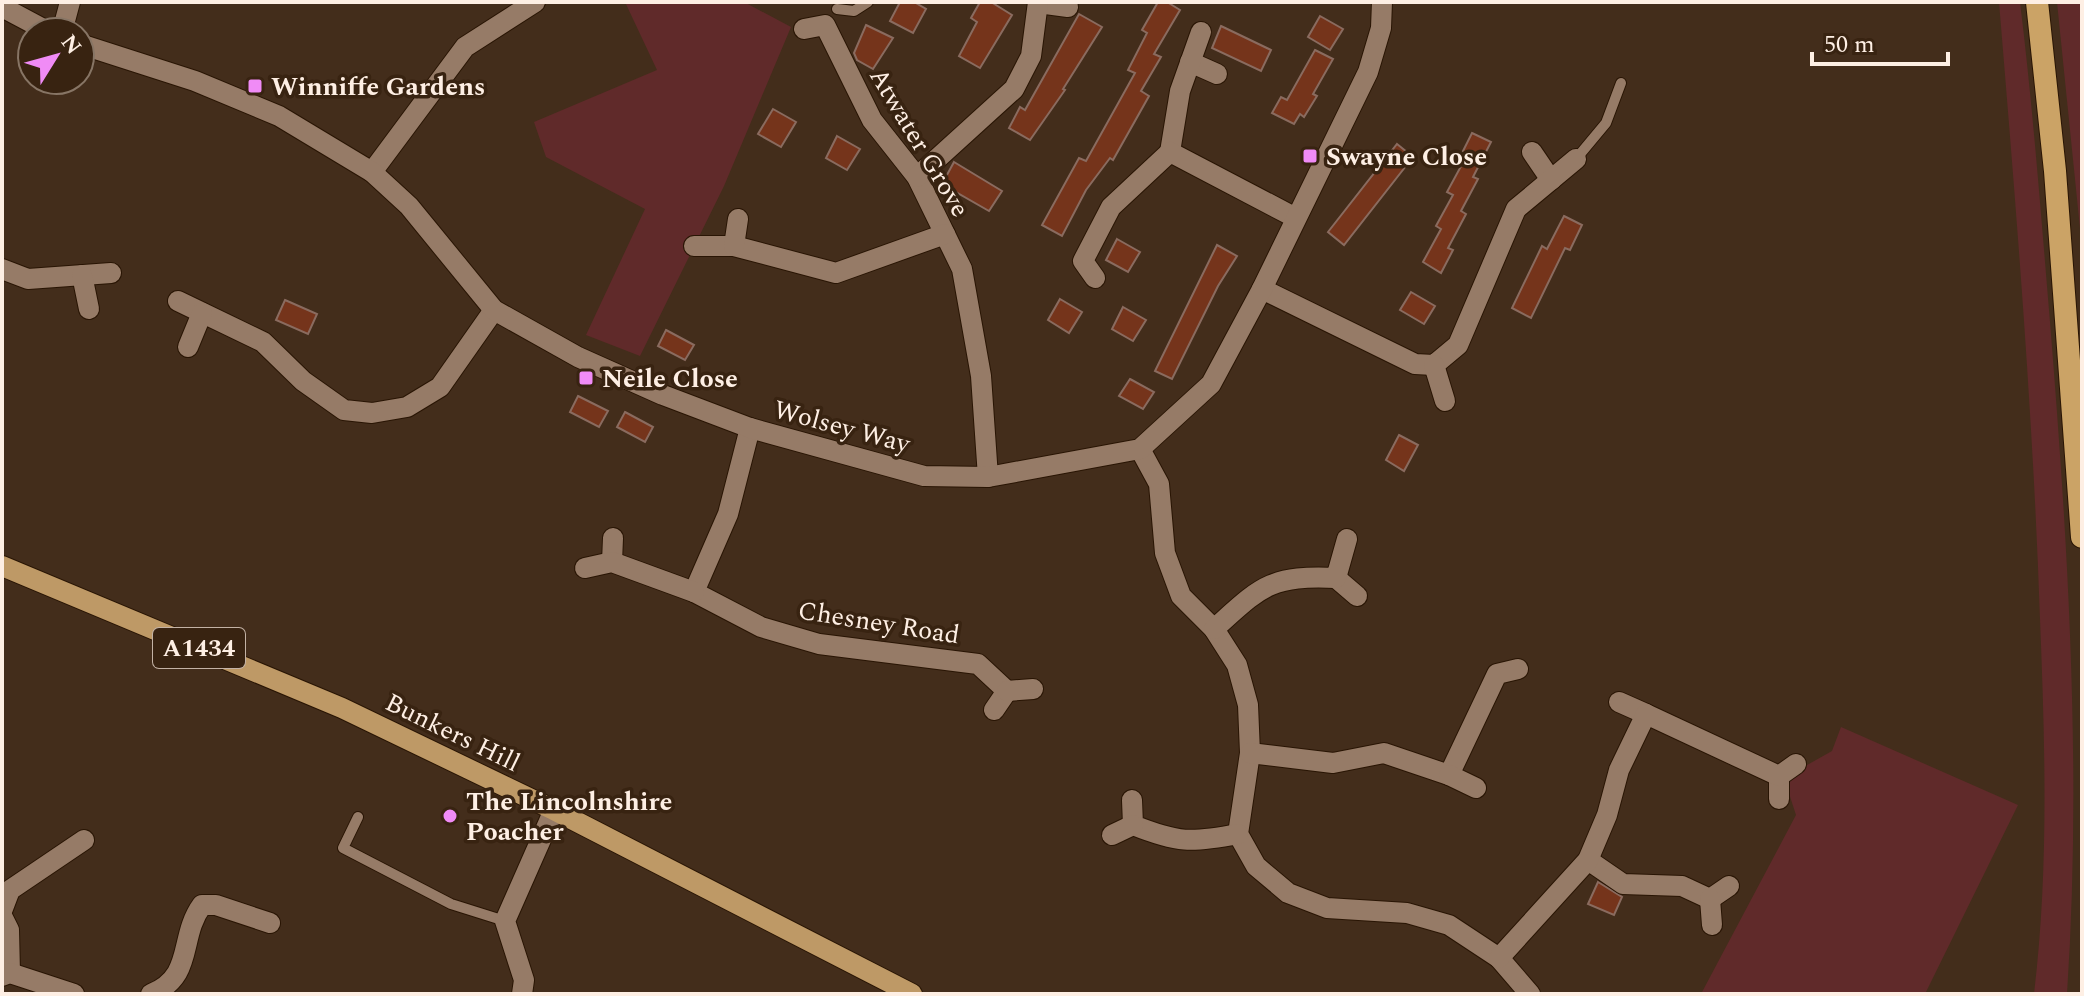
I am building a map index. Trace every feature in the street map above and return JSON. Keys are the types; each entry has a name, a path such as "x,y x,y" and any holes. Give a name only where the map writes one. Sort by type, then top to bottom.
{"highway":[{"path":"2037,2 2055,171 2082,537"}],"main road":[{"name":"Bunkers Hill","path":"2,566 342,708 554,810 900,991"}],"street":[{"path":"372,172 465,47 535,2"},
{"path":"917,177 1014,89 1031,56 1038,2 1068,7"},
{"path":"1382,2 1381,28 1368,72 1262,289 1211,384 1140,449 1159,484 1165,553 1181,596 1214,629 1237,665 1248,705 1250,753 1238,834 1256,866 1288,893 1327,908 1407,913 1449,925 1499,958 1530,994"},
{"path":"804,29 831,17"},
{"name":"Atwater Grove","path":"831,17 872,120 917,177 962,269 981,376 988,477"},
{"path":"1081,267 1111,207 1170,152 1180,91 1201,32"},
{"name":"Wolsey Way","path":"96,49 195,81 279,116 372,172 409,206 494,310 578,357 663,395 750,428 924,476 988,477 1140,449"},
{"path":"1190,62 1217,74"},
{"path":"1170,152 1296,218"},
{"path":"1532,152 1551,180"},
{"path":"1262,289 1415,364 1434,365 1458,345 1516,209 1576,159"},
{"path":"734,246 738,219"},
{"path":"694,246 734,246 836,273 945,234"},
{"path":"2,269 28,279 111,273"},
{"path":"82,275 89,309"},
{"path":"178,301 263,342 303,381 344,410 372,413 407,407 440,387 494,310"},
{"path":"188,347 202,313"},
{"path":"1434,365 1445,401"},
{"path":"694,592 728,514 750,428"},
{"path":"585,568 612,562 613,538"},
{"path":"1336,578 1347,539"},
{"name":"Chesney Road","path":"612,562 694,592 761,627 819,644 978,664 1007,691"},
{"path":"1214,629 1260,587 1300,576 1336,578 1357,596"},
{"path":"1449,775 1491,666 1518,669"},
{"path":"994,710 1007,691 1033,689"},
{"path":"1619,702 1779,776"},
{"path":"1499,958 1588,860 1607,815 1619,770 1646,714"},
{"path":"1250,753 1333,763 1384,753 1449,775 1476,788"},
{"path":"1779,776 1796,764"},
{"path":"1779,776 1779,799"},
{"path":"1132,800 1133,825"},
{"path":"522,994 524,980 505,921 554,810"},
{"path":"1112,835 1133,825 1190,843 1238,834"},
{"path":"74,994 6,974 9,930 2,913 10,890 84,840"},
{"path":"1588,860 1623,884 1682,886 1710,899"},
{"path":"1710,899 1729,886"},
{"path":"1710,899 1712,925"},
{"path":"151,994 167,987 182,967 193,918 202,905 216,905 270,923"}],"lane":[{"path":"831,17 854,11 868,2"},
{"path":"1576,159 1606,123 1621,83"},
{"path":"358,817 343,848 451,904 505,921"}],"shaded area":[{"path":"625,2 744,2 791,27 724,186 640,356 586,335 645,209 546,157 534,122 657,70"},
{"path":"1999,2 2020,2 2057,406 2073,742 2067,994 2034,994 2044,853 2042,666 2028,387"},
{"path":"2057,2 2081,2 2082,11 2082,248"},
{"path":"1841,727 2018,805 1925,994 1701,994 1796,815 1784,778 1832,751"}],"building":[{"path":"900,2 914,2 926,9 913,33 890,21"},
{"path":"980,2 991,2 1012,15 980,68 959,56 977,22 971,18"},
{"path":"1158,2 1167,2 1180,10 1154,54 1161,57 1141,91 1149,96 1113,160 1110,158 1086,190 1062,236 1042,225 1079,158 1086,161 1135,73 1128,70 1147,33 1142,30"},
{"path":"1079,14 1102,27 1065,90 1030,140 1009,128 1020,107 1025,110"},
{"path":"1320,16 1343,29 1330,50 1308,37"},
{"path":"866,25 893,38 873,69 857,60 854,53"},
{"path":"1221,26 1271,50 1261,71 1212,48"},
{"path":"1315,50 1333,59 1313,94 1317,96 1304,117 1300,114 1294,124 1272,113 1281,97 1287,100"},
{"path":"773,109 796,122 781,147 758,134"},
{"path":"1472,133 1491,142 1473,177 1478,179 1461,211 1466,214 1448,248 1453,250 1441,273 1423,262 1441,229 1436,226 1453,195 1447,192 1466,157 1461,155"},
{"path":"837,136 860,149 847,170 826,158"},
{"path":"1397,144 1413,157 1344,245 1328,232"},
{"path":"954,162 1002,191 989,211 942,184"},
{"path":"1564,216 1582,225 1570,250 1565,248 1531,318 1512,308 1542,246 1547,249"},
{"path":"1117,239 1140,252 1128,272 1106,260"},
{"path":"1217,245 1237,256 1218,286 1172,379 1155,371"},
{"path":"1411,292 1435,306 1424,324 1400,310"},
{"path":"1060,299 1082,312 1069,333 1048,320"},
{"path":"285,300 317,314 308,334 276,320"},
{"path":"1123,307 1146,320 1133,341 1112,329"},
{"path":"666,330 694,345 685,360 658,346"},
{"path":"1130,379 1154,392 1143,409 1119,396"},
{"path":"578,396 608,411 599,427 570,412"},
{"path":"625,412 653,427 645,442 617,427"},
{"path":"1399,435 1418,445 1404,471 1386,460"},
{"path":"1598,882 1622,897 1614,915 1588,904"}],"place":[{"name":"Winniffe Gardens","path":"255,86"},
{"name":"Swayne Close","path":"1310,156"},
{"name":"Neile Close","path":"586,378"},
{"name":"The Lincolnshire Poacher","path":"450,816"}]}
